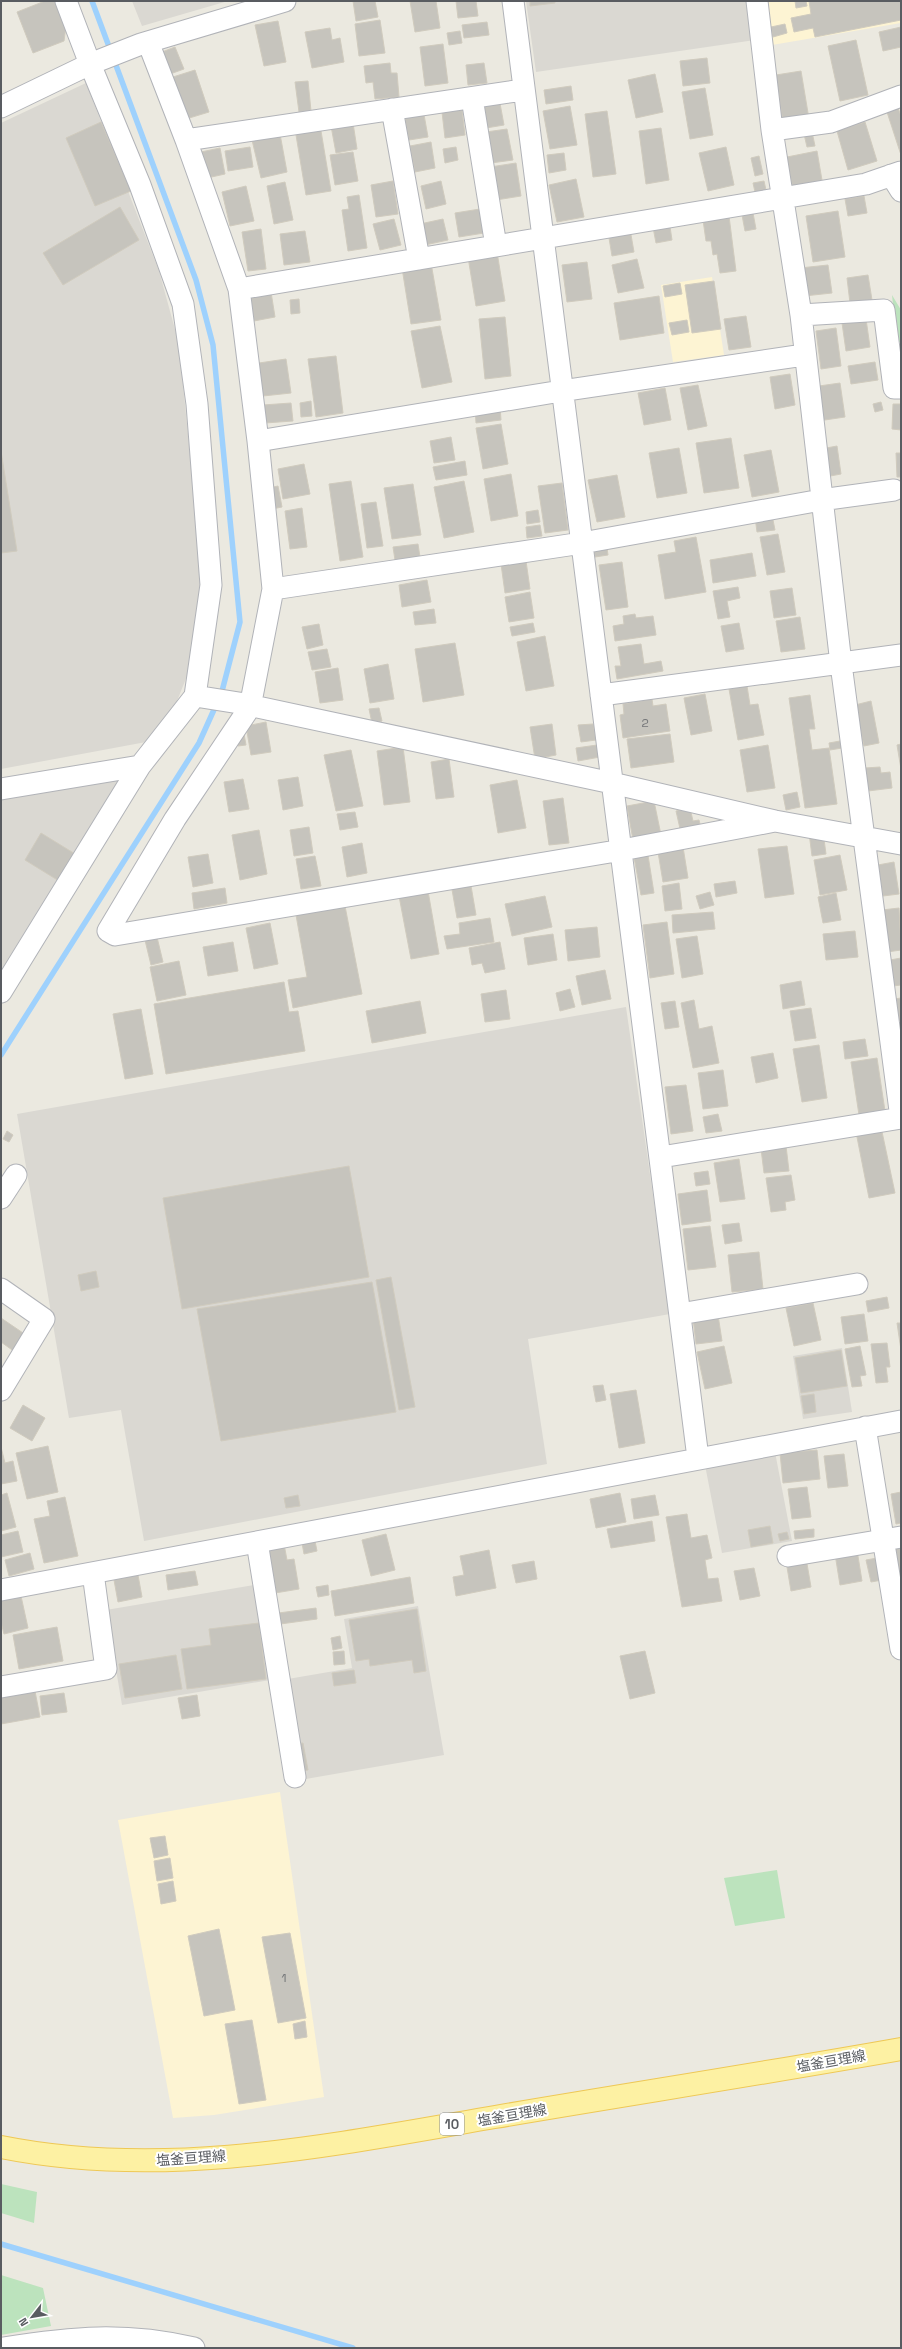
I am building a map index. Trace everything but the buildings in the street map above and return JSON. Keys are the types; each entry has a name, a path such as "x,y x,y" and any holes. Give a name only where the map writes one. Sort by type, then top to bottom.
{"main road":[{"name":"塩釜亘理線","path":"1,2148 38,2155 88,2160 148,2161 207,2158 321,2147 901,2049"}],"street":[{"path":"1,992 140,766 195,696 212,585 197,404 184,304 94,62 66,1"},
{"path":"1,107 94,62 144,43 285,1"},
{"path":"513,1 561,391 622,850 698,1458"},
{"path":"660,1157 901,1118 898,1078 841,664 804,355 801,315 784,196 772,130 757,1"},
{"path":"144,43 186,140 239,289 258,441 273,589 244,705 108,931 115,935 622,850 775,820"},
{"path":"186,140 523,90"},
{"path":"772,130 831,122 901,96"},
{"path":"472,98 496,246"},
{"path":"392,109 419,259"},
{"path":"239,289 784,196 898,179"},
{"path":"801,315 884,310 894,388 901,388"},
{"path":"258,441 561,391 804,355"},
{"path":"273,589 582,543 821,500 894,490"},
{"path":"601,695 901,655"},
{"path":"195,696 612,783 775,820 901,844"},
{"path":"1,789 140,766"},
{"path":"1,1198 16,1175"},
{"path":"680,1314 857,1284"},
{"path":"1,1289 44,1319 1,1390"},
{"path":"1,1590 901,1421"},
{"path":"865,1427 892,1538 901,1649"},
{"path":"788,1556 892,1538"},
{"path":"257,1542 295,1777"},
{"path":"1,1687 106,1669 93,1573"},
{"path":"3,2348 55,2340 102,2336 145,2339 194,2348"}],"shaded area":[{"path":"132,1 228,1 142,26"},
{"path":"526,1 750,1 755,40 536,72"},
{"path":"766,1 901,1 901,23 772,45"},
{"path":"86,83 159,271 179,344 203,586 195,653 169,721 146,742 1,769 1,123"},
{"path":"712,277 724,355 673,362 661,285"},
{"path":"125,778 1,975 1,800"},
{"path":"626,1007 670,1314 528,1339 547,1464 144,1541 121,1410 69,1418 17,1114"},
{"path":"842,1348 852,1412 803,1419 793,1356"},
{"path":"775,1452 792,1541 722,1553 705,1465"},
{"path":"254,1585 270,1680 122,1705 106,1610"},
{"path":"418,1606 444,1755 300,1780 282,1680 352,1668 344,1619"},
{"path":"280,1792 324,2097 214,2115 173,2118 118,1820"}],"green space":[{"path":"892,295 901,310 901,342 897,342"},
{"path":"777,1870 785,1918 735,1926 724,1878"},
{"path":"1,2184 37,2192 34,2223 1,2213"},
{"path":"1,2275 43,2288 51,2326 1,2335"}],"waterway":[{"path":"92,1 196,280 213,345 240,622 221,695"},
{"path":"1,1055 199,743 217,703"},
{"path":"1,2244 353,2348"}]}
